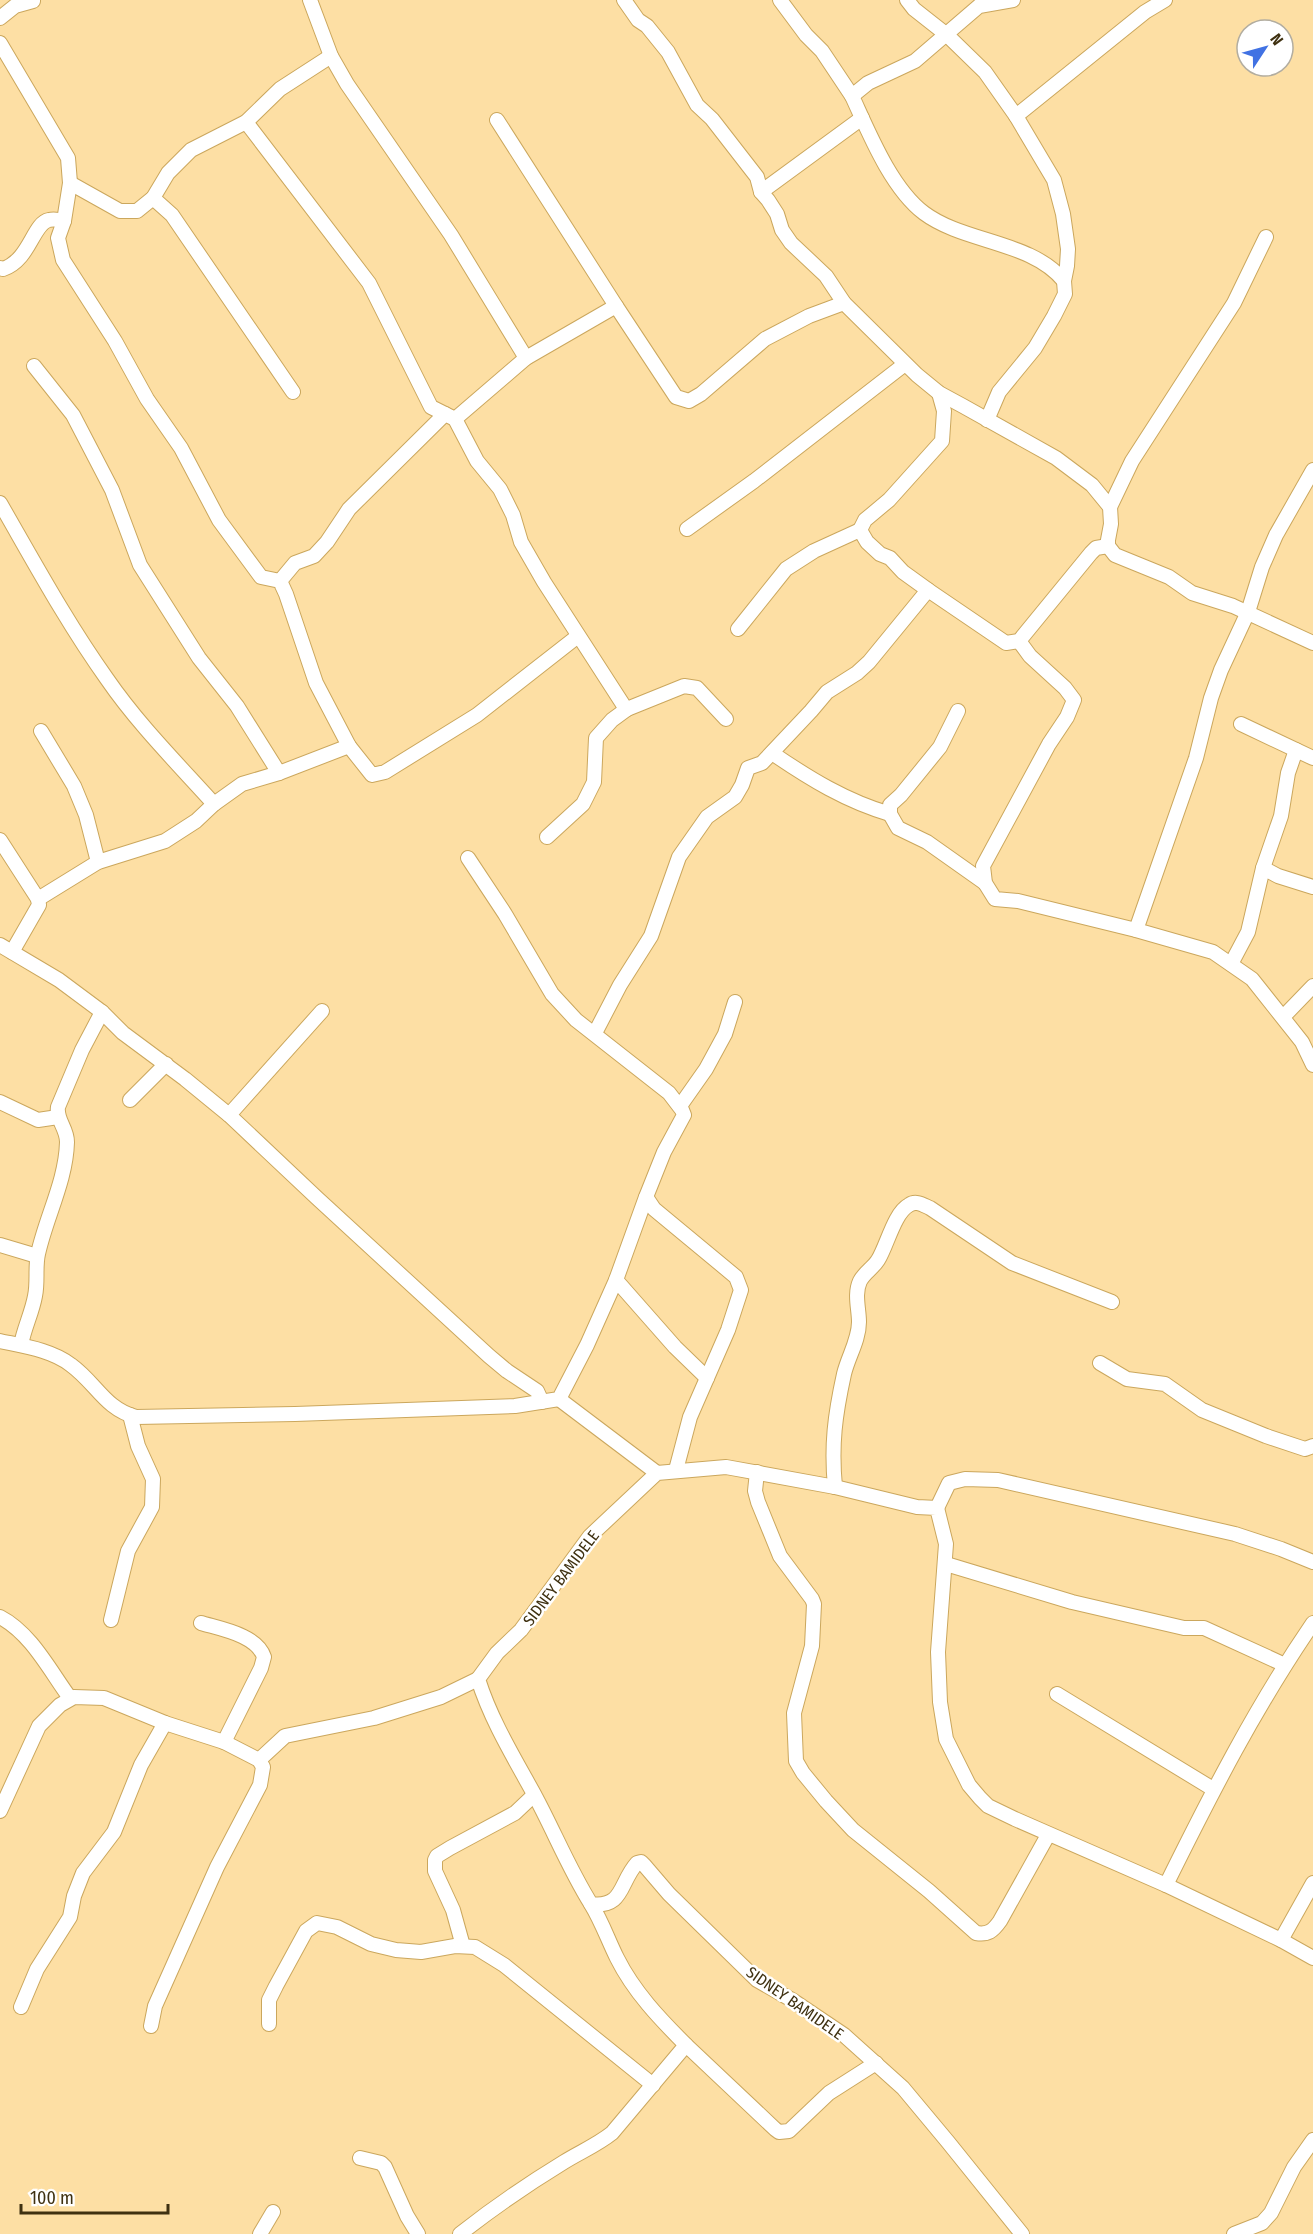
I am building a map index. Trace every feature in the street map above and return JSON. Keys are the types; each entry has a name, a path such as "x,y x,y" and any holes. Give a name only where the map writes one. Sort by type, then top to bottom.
{"street":[{"path":"310,0 331,56 347,84 451,235 526,358"},
{"path":"624,0 638,20 647,26 668,52 693,100 712,119 757,177 761,192 777,214 785,235 826,276 844,303 950,406 987,420 1056,458 1092,485 1110,507 1112,515 1108,546 1115,555 1169,578 1192,593 1248,612 1313,643"},
{"path":"780,0 806,35 822,51 852,96 885,164 897,183 923,212 943,223 1052,267 1064,281"},
{"path":"907,0 914,9 947,35 985,72 1017,116 1054,180 1063,214 1068,249 1064,281 1065,294 1035,348 999,392 987,420"},
{"path":"852,96 868,83 915,61 982,3 1013,0"},
{"path":"1017,116 1145,12 1165,0"},
{"path":"0,18 15,6 33,2"},
{"path":"0,44 68,158 70,183 64,221 58,238 63,260 115,341 147,399 181,448 219,520 261,577 280,581"},
{"path":"70,183 120,211 137,211 153,198 168,172 191,150 246,122 280,89 331,56"},
{"path":"761,192 862,118"},
{"path":"497,120 676,397 690,401 765,339 809,316 844,303"},
{"path":"246,122 369,283 431,407 450,417 477,461 500,489 513,515 521,542 578,636 627,709"},
{"path":"153,198 172,215 294,392"},
{"path":"0,268 15,265 25,253 40,225 49,219 64,221"},
{"path":"1110,507 1132,461 1234,303 1266,237"},
{"path":"280,581 295,563 314,556 327,542 349,509 450,417 526,358 616,306"},
{"path":"687,529 754,481 905,364"},
{"path":"34,366 78,425 112,490 140,565 199,658 237,706 279,773"},
{"path":"738,629 786,569 814,551 860,530 865,520 890,500 942,441 950,406"},
{"path":"1136,930 1196,758 1221,669 1248,612 1266,557 1313,470"},
{"path":"0,502 106,678 131,711 214,804"},
{"path":"860,530 867,542 880,554 890,558 903,572 1002,642 1012,643 1019,640 1083,560 1096,548 1108,546"},
{"path":"280,581 316,683 349,746 372,775 385,772 477,715 578,636"},
{"path":"595,1034 620,986 651,936 679,857 707,817 735,797 748,768 762,763 827,692 857,673 869,662 928,590"},
{"path":"985,883 983,866 1049,744 1067,717 1073,702 1071,694 1039,665 1019,640"},
{"path":"547,837 583,804 594,782 596,738 612,720 627,709 684,686 697,688 726,719"},
{"path":"958,711 940,747 901,795 890,805 890,814 898,828 927,842 985,883 995,899 1018,901 1203,948 1232,964 1252,979 1283,1017 1302,1042 1313,1065"},
{"path":"1241,724 1313,758"},
{"path":"41,731 74,786 86,815 98,862"},
{"path":"38,899 98,862 165,841 196,821 214,804 242,784 279,773 349,746"},
{"path":"1232,964 1248,932 1263,868 1281,816 1288,773 1296,750"},
{"path":"772,753 808,777 861,806 890,814"},
{"path":"0,840 38,899 39,905 6,948 59,980 102,1012 123,1034 229,1115 324,1206 489,1356 537,1391 543,1402"},
{"path":"468,858 505,914 546,987 576,1020 669,1093 684,1115 664,1152 647,1206 616,1281 559,1399"},
{"path":"1263,868 1278,876 1313,887"},
{"path":"1283,1017 1313,986"},
{"path":"680,1106 706,1069 725,1034 735,1002"},
{"path":"229,1115 322,1011"},
{"path":"21,1345 35,1298 37,1256 57,1194 67,1142 65,1130 58,1117 58,1107 82,1050 102,1012"},
{"path":"130,1100 165,1064"},
{"path":"0,1102 38,1120 58,1117"},
{"path":"835,1487 832,1458 833,1434 844,1372 859,1321 857,1310 859,1282 878,1260 902,1211 909,1205 918,1203 930,1208 1012,1263 1112,1302"},
{"path":"647,1206 739,1281 741,1290 739,1302 690,1417 676,1470"},
{"path":"0,1245 37,1256"},
{"path":"616,1281 675,1347 707,1378"},
{"path":"0,1341 21,1345 69,1363 85,1376 109,1404 136,1417 515,1406 559,1399 657,1473 726,1467 835,1487 917,1507 937,1508"},
{"path":"1100,1363 1127,1379 1165,1384 1191,1404 1218,1418 1305,1449 1313,1446"},
{"path":"111,1620 128,1551 152,1508 153,1479 138,1446 130,1415"},
{"path":"757,1472 755,1491 758,1502 780,1556 814,1604 812,1646 794,1713 794,1750 796,1761 803,1773 853,1830 929,1891 976,1933 984,1934 993,1930 1000,1921 1048,1835"},
{"name":"SIDNEY BAMIDELE","path":"478,1679 497,1653 521,1630 590,1536 657,1473"},
{"path":"1313,1562 1235,1534 998,1480 965,1479 949,1483 937,1508 946,1544 938,1687 946,1739 969,1785 988,1806 1048,1835 1166,1885 1281,1940 1313,1958"},
{"path":"946,1564 1072,1602 1184,1628 1204,1628 1285,1665"},
{"path":"0,1617 27,1640 70,1698"},
{"path":"201,1623 252,1642 260,1648 264,1657 256,1679 224,1742"},
{"path":"1166,1885 1213,1789 1285,1665 1313,1623"},
{"path":"259,1760 285,1736 374,1718 441,1697 478,1679 501,1736 534,1795 573,1875 604,1926 616,1958 653,2013 686,2045 775,2129 784,2132 789,2131 829,2092 876,2063"},
{"path":"1057,1694 1213,1789"},
{"path":"0,1810 39,1726 70,1698 104,1698 165,1723 224,1742 259,1760 263,1767 260,1785 217,1867 155,2006 151,2026"},
{"path":"21,2007 37,1969 70,1917 74,1896 83,1873 114,1832 141,1765 165,1723"},
{"path":"464,1946 453,1910 435,1871 435,1860 437,1856 450,1848 515,1813 534,1795"},
{"name":"SIDNEY BAMIDELE","path":"591,1904 603,1905 612,1902 634,1866 641,1862 669,1894 757,1980 792,2000 844,2036 903,2088 1022,2234"},
{"path":"1281,1940 1313,1883"},
{"path":"269,2024 269,2000 306,1931 314,1923 323,1923 371,1944 396,1950 421,1952 464,1946 483,1950 653,2085"},
{"path":"460,2234 488,2212 550,2171 600,2142 623,2122 686,2045"},
{"path":"1234,2234 1262,2223 1271,2212 1294,2167 1313,2140"},
{"path":"360,2158 378,2162 385,2167 407,2216 418,2234"},
{"path":"260,2234 273,2212"}]}
